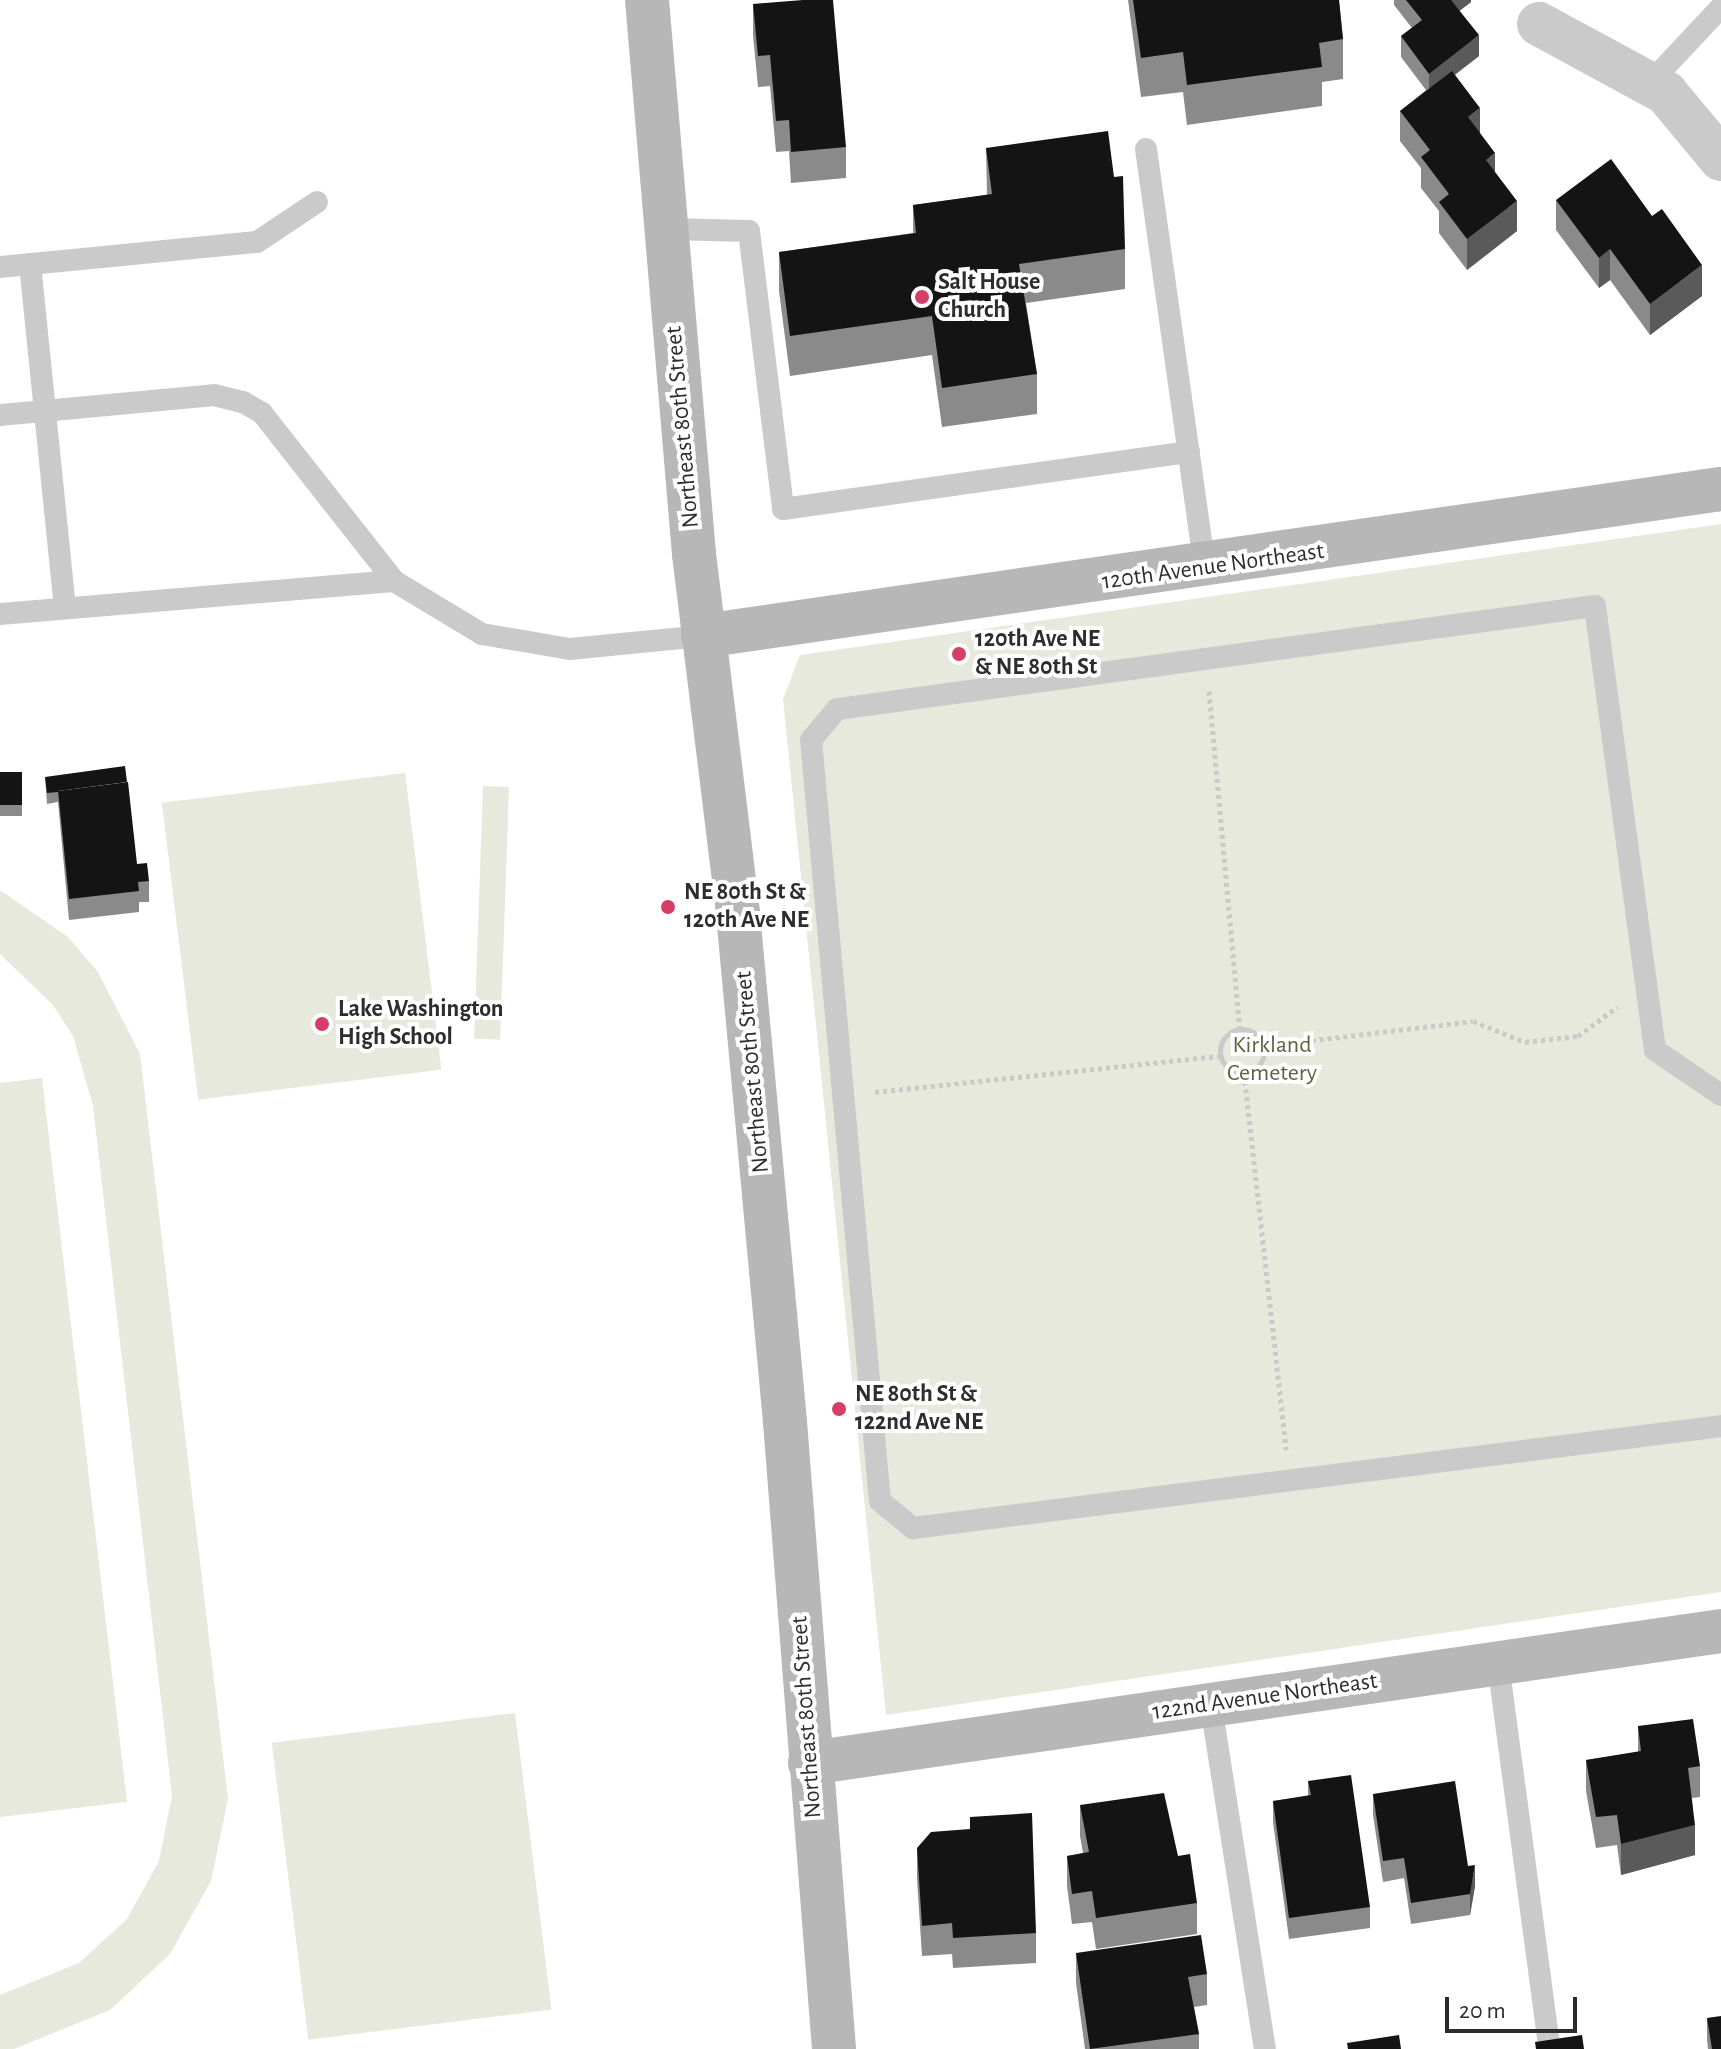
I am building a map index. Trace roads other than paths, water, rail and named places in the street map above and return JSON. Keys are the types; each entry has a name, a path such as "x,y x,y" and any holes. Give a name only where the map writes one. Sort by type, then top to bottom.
{"street":[{"name":"Northeast 80th Street","path":"647,0 703,636 738,914 834,2049"},
{"path":"1539,24 1666,93 1721,159"},
{"name":"120th Avenue Northeast","path":"703,636 1205,569 1721,489"},
{"name":"122nd Avenue Northeast","path":"810,1763 1721,1631"}],"lane":[{"path":"1649,84 1721,7"},
{"path":"1146,149 1205,569"},
{"path":"0,267 257,242 317,202"},
{"path":"667,229 749,231 783,509 1189,452"},
{"path":"30,264 65,607"},
{"path":"0,415 214,395 243,402 262,413 394,581 482,634 570,649 703,636"},
{"path":"0,614 394,581"},
{"path":"1721,1095 1655,1050 1646,1003 1595,606 837,709 811,740 880,1501 913,1528 1721,1426"},
{"path":"1498,1663 1549,2044"},
{"path":"1211,1705 1265,2049"}],"place":[{"name":"Salt House Church","path":"922,297"},
{"name":"120th Ave NE & NE 80th St","path":"959,654"},
{"name":"NE 80th St & 120th Ave NE","path":"668,907"},
{"name":"Lake Washington High School","path":"322,1024"},
{"name":"NE 80th St & 122nd Ave NE","path":"839,1409"}],"park label":[{"name":"Kirkland Cemetery","path":"1272,1060"}]}
